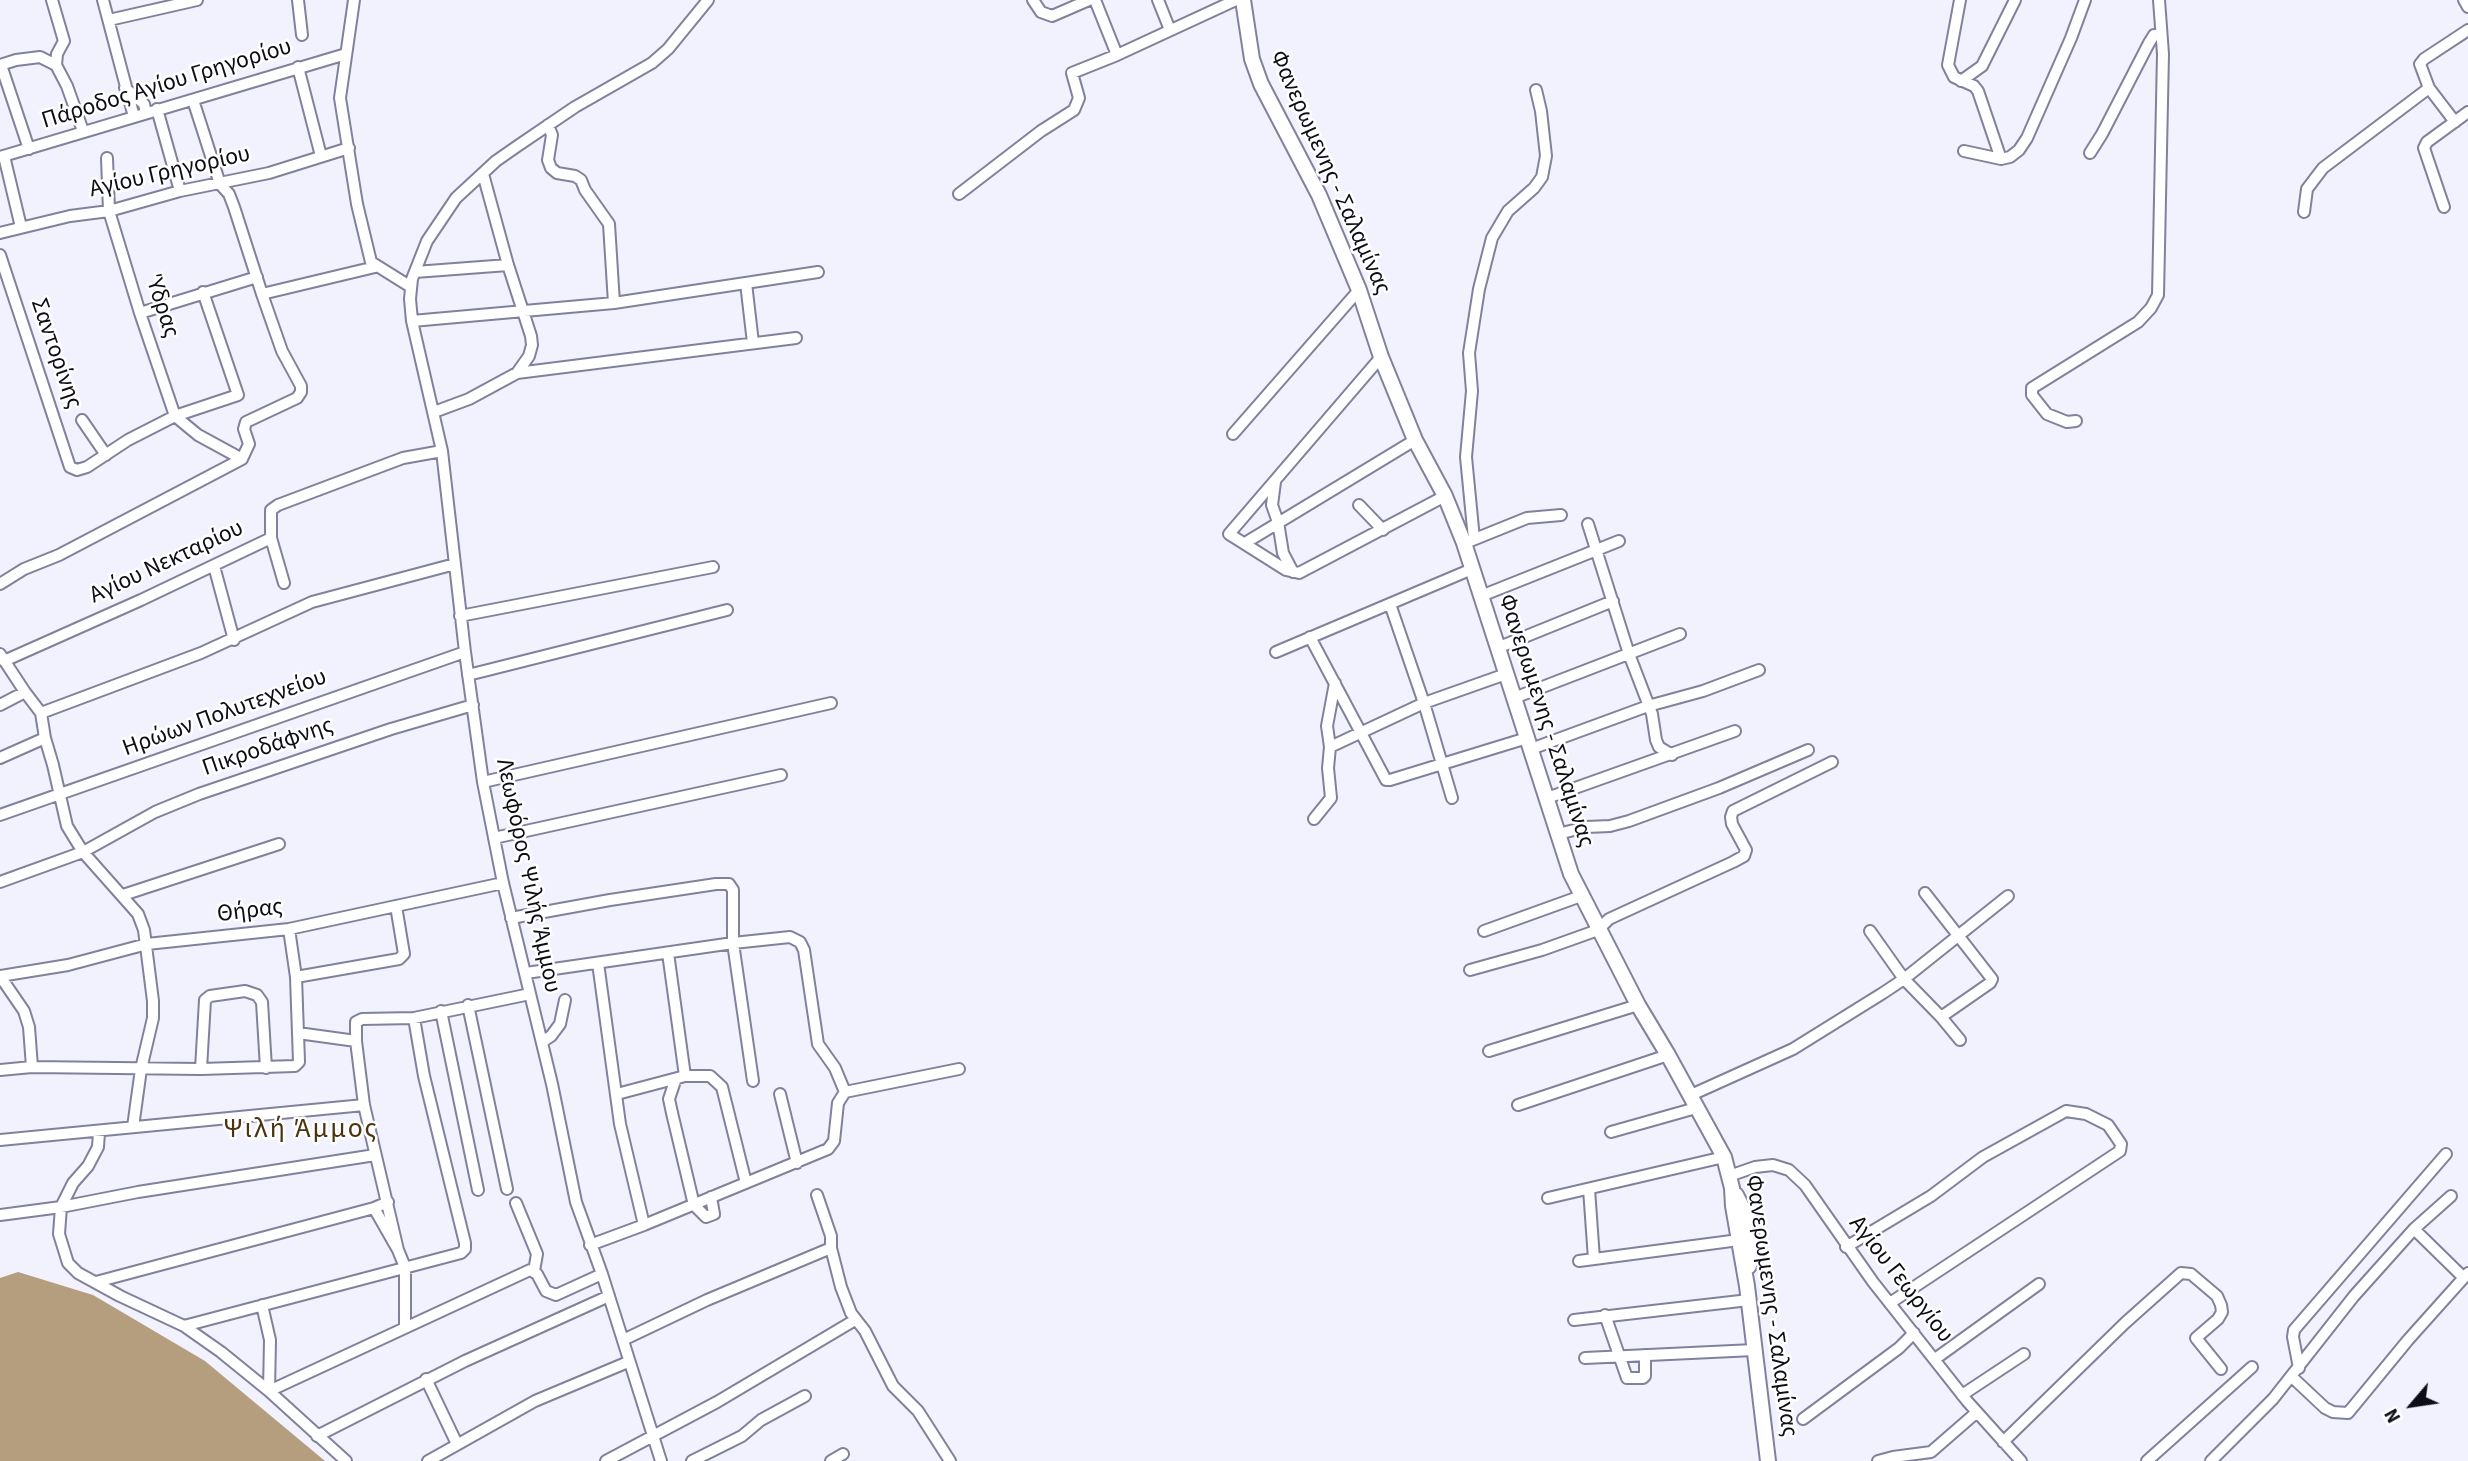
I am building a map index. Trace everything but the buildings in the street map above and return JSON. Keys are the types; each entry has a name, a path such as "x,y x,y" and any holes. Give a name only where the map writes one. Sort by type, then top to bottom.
{"main road":[{"name":"Φανερωμενης - Σαλαμίνας","path":"1242,0 1252,59 1261,84 1319,195 1359,290 1381,357 1415,440 1469,541 1472,569 1558,835 1581,896 1638,1005 1724,1157 1731,1182 1748,1293 1768,1461"},
{"path":"1731,1182 1748,1219 1752,1238 1748,1293"}],"street":[{"path":"52,0 64,41 57,54 56,65 67,86 83,131"},
{"path":"103,0 134,117"},
{"path":"109,20 197,0"},
{"path":"298,0 302,35"},
{"path":"355,0 340,98 368,257 375,267 411,287"},
{"path":"1033,0 1041,12 1052,16 1089,0"},
{"path":"1094,0 1117,55"},
{"path":"1158,0 1170,30"},
{"path":"959,194 1041,131 1074,110 1079,98 1072,73 1117,55 1223,3 1236,0"},
{"path":"1959,0 1948,65 1954,77 1974,86 1982,97 2001,159"},
{"path":"1961,81 1982,66 2015,0"},
{"path":"1964,151 2006,159 2019,150 2027,138 2080,18 2085,0"},
{"path":"2076,421 2067,422 2048,414 2032,395 2032,388 2138,322 2151,308 2158,295 2163,54 2160,0"},
{"path":"2464,0 2468,7"},
{"name":"Λεωφόρος Ψιλής Άμμου","path":"661,1461 628,1362 610,1296 576,1202 542,1042 503,883 468,675 442,451 412,321 411,287 427,240 447,208 470,184 496,161 548,125 652,63 676,40 702,2"},
{"path":"2455,122 2429,88 2420,64 2468,30"},
{"path":"2090,153 2149,43 2154,35 2161,35"},
{"name":"Πάροδος Αγίου Γρηγορίου","path":"6,155 346,54"},
{"path":"29,149 1,65 40,57 56,65"},
{"path":"298,67 321,156"},
{"path":"125,88 152,111 180,191"},
{"path":"2304,212 2307,189 2323,168 2429,88"},
{"path":"1536,90 1546,156 1542,177 1534,188 1508,211 1492,238 1481,279 1469,353 1472,391 1466,457 1469,541 1527,518 1561,515"},
{"path":"0,584 24,569 59,555 242,458 249,444 244,429 246,422 297,398 302,392 282,351 234,207 229,194 220,184 193,100"},
{"path":"2444,207 2424,148 2427,142 2468,112"},
{"path":"548,125 552,135 549,149 551,168 557,173 575,176 581,180 585,190 609,223 614,303"},
{"path":"20,126 6,155 21,227"},
{"name":"Αγίου Γρηγορίου","path":"0,233 70,216 109,211 180,191 268,173 349,148"},
{"name":"Ύδρας","path":"107,158 109,211 140,313 176,416"},
{"path":"483,174 532,345 529,356 517,373"},
{"name":"Σαντορίνης","path":"0,256 70,467 77,470 87,467 106,455"},
{"path":"415,272 508,265"},
{"path":"262,294 375,267"},
{"path":"412,321 614,303 818,272"},
{"path":"140,313 257,277"},
{"path":"746,283 753,343"},
{"path":"1233,434 1359,290"},
{"path":"82,420 106,455 128,440 176,416 239,395 203,292"},
{"path":"434,412 469,399 517,373 796,338"},
{"path":"1381,357 1229,534 1299,573 1445,496"},
{"path":"176,416 198,435 242,458"},
{"path":"1245,543 1415,440"},
{"name":"Αγίου Νεκταρίου","path":"2,657 214,566 271,538 271,510 278,505 403,458 442,451"},
{"path":"1275,482 1272,505 1283,553 1293,572"},
{"path":"1359,505 1383,530"},
{"path":"1588,524 1629,654 1654,721 1656,740 1659,747 1672,755"},
{"path":"271,538 284,583"},
{"path":"1481,596 1619,541"},
{"path":"41,713 234,639 312,602 455,564"},
{"path":"214,566 234,639"},
{"path":"460,617 713,567"},
{"path":"1276,652 1472,569"},
{"path":"1497,648 1613,600"},
{"path":"1390,604 1424,702 1452,798"},
{"path":"468,675 727,610"},
{"path":"1514,698 1680,634"},
{"path":"1310,637 1386,779 1390,780 1440,763 1529,744 1703,691 1759,670"},
{"name":"Ηρώων Πολυτεχνείου","path":"0,816 465,652"},
{"path":"2,657 41,713 67,826 83,852 138,914 147,944 153,1018 141,1069 133,1127"},
{"path":"1331,747 1424,702 1506,674"},
{"path":"1314,819 1331,798 1328,768 1331,747 1327,726 1335,683"},
{"path":"0,705 25,692"},
{"path":"484,782 831,703"},
{"name":"Πικροδάφνης","path":"0,882 83,852 155,812 199,794 473,705"},
{"path":"1547,798 1735,731"},
{"path":"0,758 45,738"},
{"path":"1558,835 1586,827 1622,824 1808,750"},
{"path":"1470,970 1542,950 1598,930 1609,919 1744,856 1746,850 1732,824 1733,811 1832,762"},
{"path":"494,838 781,775"},
{"path":"123,895 279,844"},
{"name":"Θήρας","path":"0,976 68,965 147,944 289,929 503,883"},
{"path":"511,918 610,900 729,884 733,890 733,943 752,1081"},
{"path":"1925,893 1992,979 1941,1017"},
{"path":"1484,931 1581,896"},
{"path":"1611,1132 1693,1102 1793,1049 1904,979 2008,896"},
{"path":"296,977 399,959 404,954 396,906"},
{"path":"0,1070 289,1067 299,1062 296,977 289,929"},
{"path":"1870,931 1904,979 1960,1040"},
{"path":"526,973 790,937 800,942 804,950 818,1044 835,1068 845,1092"},
{"path":"668,953 680,1078 669,1099 694,1205 706,1217 714,1214 711,1197"},
{"path":"597,963 620,1124 644,1225"},
{"path":"0,976 24,1011 29,1027 32,1068"},
{"path":"201,1069 205,1000 210,996 245,991 257,995 262,1002 266,1068"},
{"path":"398,1250 364,1105 356,1022 362,1019 414,1018 530,994"},
{"path":"542,1042 551,1036 560,1024 565,1000"},
{"path":"468,1005 507,1189"},
{"path":"1489,1052 1638,1005"},
{"path":"441,1011 478,1190"},
{"path":"184,1326 465,1250 437,1134 414,1018"},
{"path":"298,1033 356,1041"},
{"path":"1518,1105 1668,1055"},
{"path":"590,1245 828,1149 832,1145 838,1103 845,1092 960,1069"},
{"path":"617,1094 680,1078 710,1076 722,1087 746,1182"},
{"path":"780,1094 797,1163"},
{"path":"0,1140 364,1105"},
{"path":"1846,1247 1931,1196 1983,1157 2066,1111 2086,1114 2108,1125 2121,1144 2120,1151 1890,1303"},
{"path":"99,1132 98,1147 88,1166 73,1183 61,1207 59,1234 68,1263 78,1273 184,1326 221,1352 269,1391 346,1461"},
{"path":"2414,1229 2466,1275 2348,1413 2333,1412 2325,1408 2295,1373 2294,1330 2446,1154"},
{"path":"0,1215 375,1155"},
{"path":"1548,1198 1724,1157"},
{"name":"Αγίου Γεωργίου","path":"1731,1182 1755,1167 1773,1165 1789,1170 1805,1185 1846,1247 1962,1395 2021,1461"},
{"path":"1589,1189 1594,1259"},
{"path":"817,1195 831,1236 831,1248 841,1287 855,1320 865,1331 893,1386 918,1411 950,1461"},
{"path":"2211,1461 2273,1399 2354,1296 2414,1229 2451,1196"},
{"path":"96,1282 388,1202"},
{"path":"516,1203 537,1254 538,1262 534,1271"},
{"path":"374,1208 405,1267 405,1328"},
{"path":"1579,1261 1739,1240"},
{"path":"623,1340 707,1300 831,1248"},
{"path":"269,1391 530,1270 534,1271"},
{"path":"534,1271 546,1291 556,1295 602,1274"},
{"path":"2003,1442 2125,1323 2181,1273 2192,1274 2217,1296 2221,1305 2222,1312 2218,1319 2196,1338 2221,1369"},
{"path":"1935,1359 2039,1284"},
{"path":"1574,1320 1748,1293"},
{"path":"317,1436 426,1379 610,1296"},
{"path":"262,1304 270,1340 269,1391"},
{"path":"1605,1315 1624,1375 1632,1379 1643,1378 1645,1355"},
{"path":"606,1461 717,1402 855,1320"},
{"path":"1803,1419 1899,1348 1914,1333"},
{"path":"1585,1358 1754,1350"},
{"path":"1962,1395 2024,1354"},
{"path":"428,1461 535,1401 628,1362"},
{"path":"2147,1461 2252,1367"},
{"path":"426,1379 457,1444"},
{"path":"692,1461 742,1436 761,1420 805,1396"},
{"path":"1878,1461 1931,1452 1977,1412"},
{"path":"831,1461 844,1454"}],"shaded area":[{"path":"18,1272 93,1295 205,1361 325,1461 0,1461 0,1278"}],"district":[{"name":"Ψιλή Άμμος","path":"301,1131"}]}
